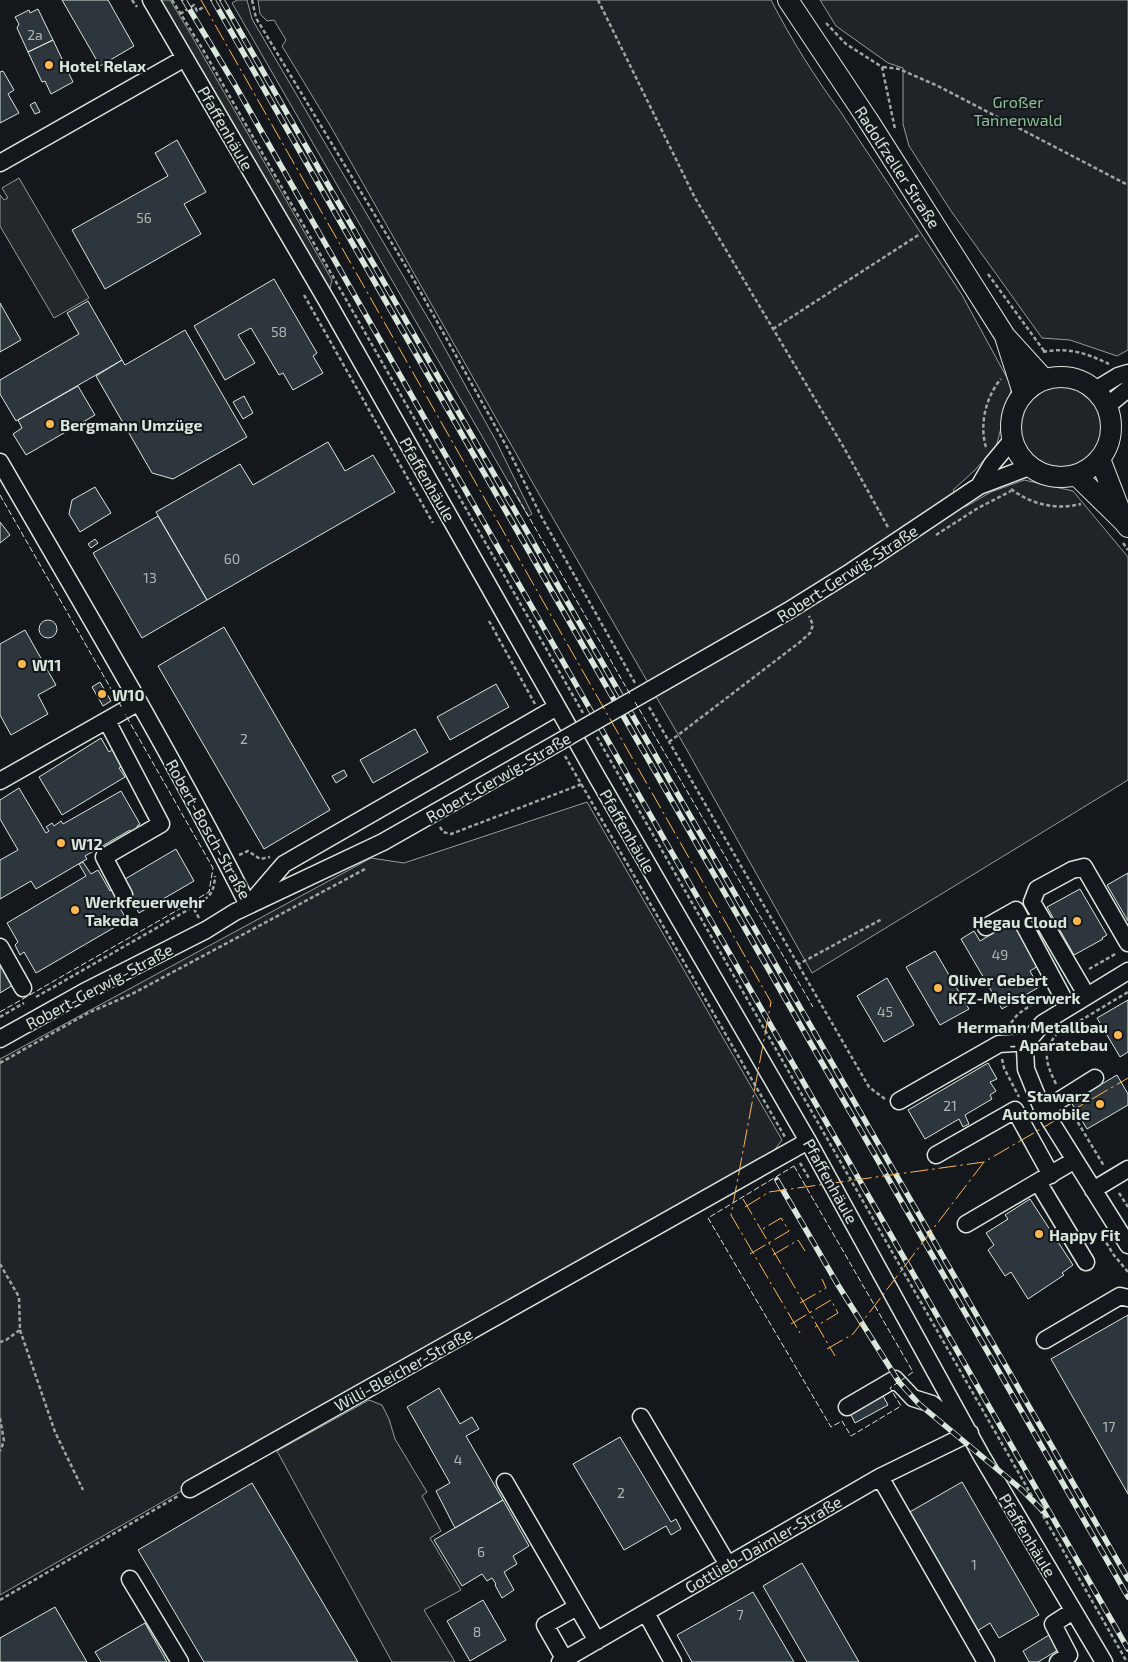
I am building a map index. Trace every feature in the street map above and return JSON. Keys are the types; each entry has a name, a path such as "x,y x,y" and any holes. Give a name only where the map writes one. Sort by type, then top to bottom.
{"main road":[{"name":"Radolfzeller Straße","path":"788,0 868,120 1005,336"},
{"path":"1005,336 1044,379"},
{"path":"1005,336 1023,393"},
{"path":"1066,376 1086,383 1101,398 1111,419 1111,434 1107,447 1100,459 1089,469 1076,475 1060,478 1044,475 1029,467 1018,455 1012,440 1010,423 1014,407 1023,393 1032,385 1044,379 1066,376"},
{"path":"1100,459 1126,524"},
{"path":"1076,475 1126,524"}],"street":[{"name":"Pfaffenhäule","path":"151,0 327,302 597,777 808,1141 970,1434 1104,1662"},
{"path":"0,163 185,58"},
{"path":"1101,398 1118,376 1128,373"},
{"path":"1101,398 1128,389"},
{"name":"Robert-Gerwig-Straße","path":"978,486 992,464 1012,440"},
{"name":"Robert-Bosch-Straße","path":"0,462 139,702 248,905 284,864 558,707"},
{"name":"Robert-Gerwig-Straße","path":"0,1039 84,992 206,930 248,905 383,842 788,612 852,572 978,486 1029,467"},
{"path":"2,776 107,721 139,702"},
{"path":"107,721 161,824 104,857 124,895"},
{"path":"1087,996 1032,902 1037,889 1072,870 1084,868 1128,943"},
{"path":"986,927 1016,910 1068,1007"},
{"path":"0,947 23,988"},
{"path":"1128,971 1042,1023 1025,1049 1026,1069 1044,1110 1128,1245"},
{"path":"899,1101 999,1044 1029,1042"},
{"path":"1044,1110 1095,1078"},
{"path":"936,1155 1015,1110 1045,1178 1086,1262"},
{"name":"Willi-Bleicher-Straße","path":"190,1489 808,1141"},
{"path":"966,1224 1075,1160"},
{"path":"1093,1190 1128,1169"},
{"path":"1045,1340 1120,1296 1128,1298"},
{"path":"847,1407 894,1379 913,1398 932,1404 970,1434"},
{"path":"641,1417 728,1565"},
{"name":"Gottlieb-Daimler-Straße","path":"562,1661 880,1477 970,1434"},
{"path":"880,1477 986,1662"},
{"path":"505,1482 597,1641"},
{"path":"130,1579 180,1662"},
{"path":"562,1661 545,1625 577,1607"},
{"path":"1058,1662 1069,1655 1053,1624 1073,1611"},
{"path":"646,1613 673,1662"}],"path":[{"path":"132,0 141,14"},
{"path":"172,0 202,48 587,721"},
{"path":"252,0 256,18 411,275 508,449 541,516 645,693 669,742 797,965 869,1087 886,1099 899,1101"},
{"path":"598,0 695,198 772,330 843,446 879,514"},
{"path":"179,14 194,5 198,11 205,6"},
{"path":"819,17 846,44 882,67 899,69 938,86 1128,185"},
{"path":"882,67 895,131"},
{"path":"772,330 934,224"},
{"path":"986,271 1044,351 1066,349 1086,353 1110,364"},
{"path":"300,287 435,525"},
{"path":"486,614 532,698"},
{"path":"669,742 800,642 810,633 814,625 810,616"},
{"path":"597,737 1127,1662"},
{"path":"440,827 443,832 451,834 597,777"},
{"path":"0,1063 88,1013 132,994 371,866"},
{"path":"0,1017 193,907"},
{"path":"797,965 882,919"},
{"path":"0,1264 19,1297 20,1330 55,1432 83,1490"},
{"path":"0,1342 20,1330"},
{"path":"0,1418 4,1441 0,1451"},
{"path":"0,1600 190,1489"}],"green space":[{"path":"237,0 247,0 252,19 432,325 496,441 532,514 528,516 232,3"},
{"path":"258,0 771,0 812,71 962,295 1012,387 996,447 953,490 965,507 991,492 1024,480 1073,491 1128,557 1128,780 812,973 687,750 331,127 282,46 286,40 274,20 267,21 260,14"},
{"name":"Großer Tannenwald","path":"820,0 1128,0 1128,350 1117,356 1070,340 1042,338 951,211 909,146 903,124 903,68 888,63 836,26"},
{"path":"1058,383 1075,387 1090,396 1099,411 1103,428 1099,445 1090,460 1075,469 1058,473 1041,469 1026,460 1017,445 1013,428 1017,411 1026,396 1041,387"},
{"path":"587,802 782,1140 773,1152 0,1595 0,1059 371,858 404,863"},
{"path":"369,1400 382,1405 389,1419 395,1439 427,1492 422,1496 441,1531 430,1538 461,1590 424,1610 455,1662 392,1662 277,1451"}],"shaded area":[{"path":"151,0 170,0 190,33 332,280 327,301"},
{"path":"19,178 89,298 54,318 0,226 0,195 4,200 8,198 2,188"}],"building":[{"path":"62,0 108,0 134,46 100,66"},
{"path":"38,9 53,40 28,52 17,28 19,24 15,17 29,10 30,13"},
{"path":"53,40 73,82 51,94 45,81 42,82 28,52"},
{"path":"3,71 14,90 8,94 19,113 0,123 0,72"},
{"path":"35,102 40,112 35,114 30,105"},
{"path":"177,140 206,192 184,204 201,234 105,289 72,230 168,176 155,153"},
{"path":"274,279 317,353 313,356 323,373 293,390 283,373 279,375 251,328 238,335 255,363 225,380 194,326"},
{"path":"88,301 122,360 16,421 0,394 0,380 79,334 67,313"},
{"path":"0,303 21,340 0,352"},
{"path":"185,330 247,437 173,479 152,473 96,376 122,360 125,365"},
{"name":"Bergmann Umzüge","path":"78,386 95,415 26,455 13,434 22,428 18,420"},
{"path":"244,396 253,413 243,419 233,402"},
{"path":"328,442 345,471 373,455 395,492 207,600 156,512 240,464 253,485"},
{"path":"95,487 111,513 80,532 69,514 72,500"},
{"path":"158,516 207,600 142,638 93,553"},
{"path":"0,522 10,535 0,543"},
{"path":"95,539 98,543 91,548 88,544"},
{"path":"48,620 54,623 57,629 54,635 48,638 42,635 39,629 42,623"},
{"path":"224,627 330,810 264,849 158,666"},
{"name":"W11","path":"25,630 56,685 38,695 48,714 11,735 0,715 0,644"},
{"name":"W10","path":"100,682 111,701 103,706 92,687"},
{"path":"496,684 509,707 450,740 437,717"},
{"path":"415,729 428,752 373,783 360,760"},
{"path":"101,738 109,752 113,749 123,766 119,768 125,777 62,815 39,777"},
{"path":"344,770 347,776 336,783 332,776"},
{"name":"W12","path":"19,788 46,833 49,831 46,827 52,823 54,826 61,821 63,824 121,791 140,824 137,826 141,833 134,837 130,830 85,856 87,859 36,889 31,881 0,899 0,860 18,850 0,819 0,800"},
{"path":"176,849 194,881 139,913 120,882"},
{"name":"Werkfeuerwehr Takeda","path":"83,862 91,874 98,870 110,891 112,889 118,899 115,900 127,920 36,973 24,952 20,955 15,945 18,942 7,923 86,876 79,864"},
{"path":"1128,873 1128,921 1107,885"},
{"name":"Hegau Cloud","path":"1080,889 1107,935 1074,955 1047,907"},
{"path":"1012,922 1038,966 1030,971 1039,987 1002,1009 961,939 974,931 980,941"},
{"name":"Oliver Gebert KFZ-Meisterwerk","path":"935,951 969,1009 940,1025 906,967"},
{"path":"0,963 13,985 0,993"},
{"path":"887,978 914,1025 884,1042 857,996"},
{"name":"Hermann Metallbau - Aparatebau","path":"1128,1000 1128,1052 1120,1057 1097,1018"},
{"path":"988,1063 997,1079 990,1082 996,1091 990,1095 992,1099 965,1115 969,1124 963,1127 959,1119 925,1139 908,1110"},
{"name":"Stawarz Automobile","path":"1117,1075 1128,1094 1128,1105 1087,1129 1071,1102"},
{"path":"1030,1199 1073,1265 1062,1273 1064,1275 1028,1299 1011,1272 1005,1276 988,1250 994,1245 986,1233 1008,1219 1005,1215"},
{"path":"1128,1315 1128,1494 1051,1359"},
{"path":"439,1388 460,1424 472,1417 479,1429 466,1436 503,1500 455,1528 436,1491 450,1483 407,1407"},
{"path":"882,1394 888,1405 855,1423 850,1413"},
{"path":"620,1437 671,1522 676,1519 681,1529 671,1535 666,1526 624,1550 573,1464"},
{"path":"962,1482 1039,1615 999,1638 990,1623 977,1631 908,1513"},
{"path":"252,1483 358,1662 204,1662 138,1550"},
{"path":"503,1500 529,1546 513,1556 517,1564 504,1572 514,1590 502,1598 492,1578 487,1581 482,1574 462,1586 434,1540"},
{"path":"802,1563 859,1662 807,1662 763,1586"},
{"path":"753,1592 794,1662 692,1662 677,1635"},
{"path":"483,1600 506,1640 470,1661 447,1621"},
{"path":"55,1607 87,1662 0,1662 0,1638"},
{"path":"145,1623 167,1662 101,1662 95,1652"},
{"path":"1049,1635 1058,1650 1038,1662 1029,1662 1023,1651"}],"railway":[{"path":"184,0 235,85 1128,1649"},
{"path":"213,0 1128,1597"},
{"path":"222,0 1128,1579"},
{"path":"777,1180 838,1285 899,1382 919,1404 1021,1489 1047,1515"}],"fence":[{"path":"509,482 631,696"},
{"path":"0,495 122,708"},
{"path":"635,702 813,1007"},
{"path":"0,1012 209,892 213,868 125,714"},
{"path":"794,1166 913,1372 890,1388 901,1406 851,1436 842,1421 831,1427 708,1218 794,1166"}],"power":[{"path":"201,0 771,1002 731,1215 800,1333"},
{"path":"745,1207 769,1192 984,1162 1128,1078"},
{"path":"827,1349 853,1334 984,1162"},
{"path":"743,1199 835,1356"},
{"path":"750,1254 789,1231 781,1218 761,1230"},
{"path":"773,1255 798,1240 805,1251"},
{"path":"800,1303 826,1288 822,1279"},
{"path":"791,1324 831,1300 838,1313 815,1327"}],"place":[{"name":"Hotel Relax","path":"49,65"},
{"name":"Bergmann Umzüge","path":"50,424"},
{"name":"W11","path":"22,664"},
{"name":"W10","path":"102,694"},
{"name":"W12","path":"61,843"},
{"name":"Werkfeuerwehr Takeda","path":"75,910"},
{"name":"Hegau Cloud","path":"1077,921"},
{"name":"Oliver Gebert KFZ-Meisterwerk","path":"938,988"},
{"name":"Hermann Metallbau - Aparatebau","path":"1118,1035"},
{"name":"Stawarz Automobile","path":"1100,1104"},
{"name":"Happy Fit","path":"1039,1234"}]}
